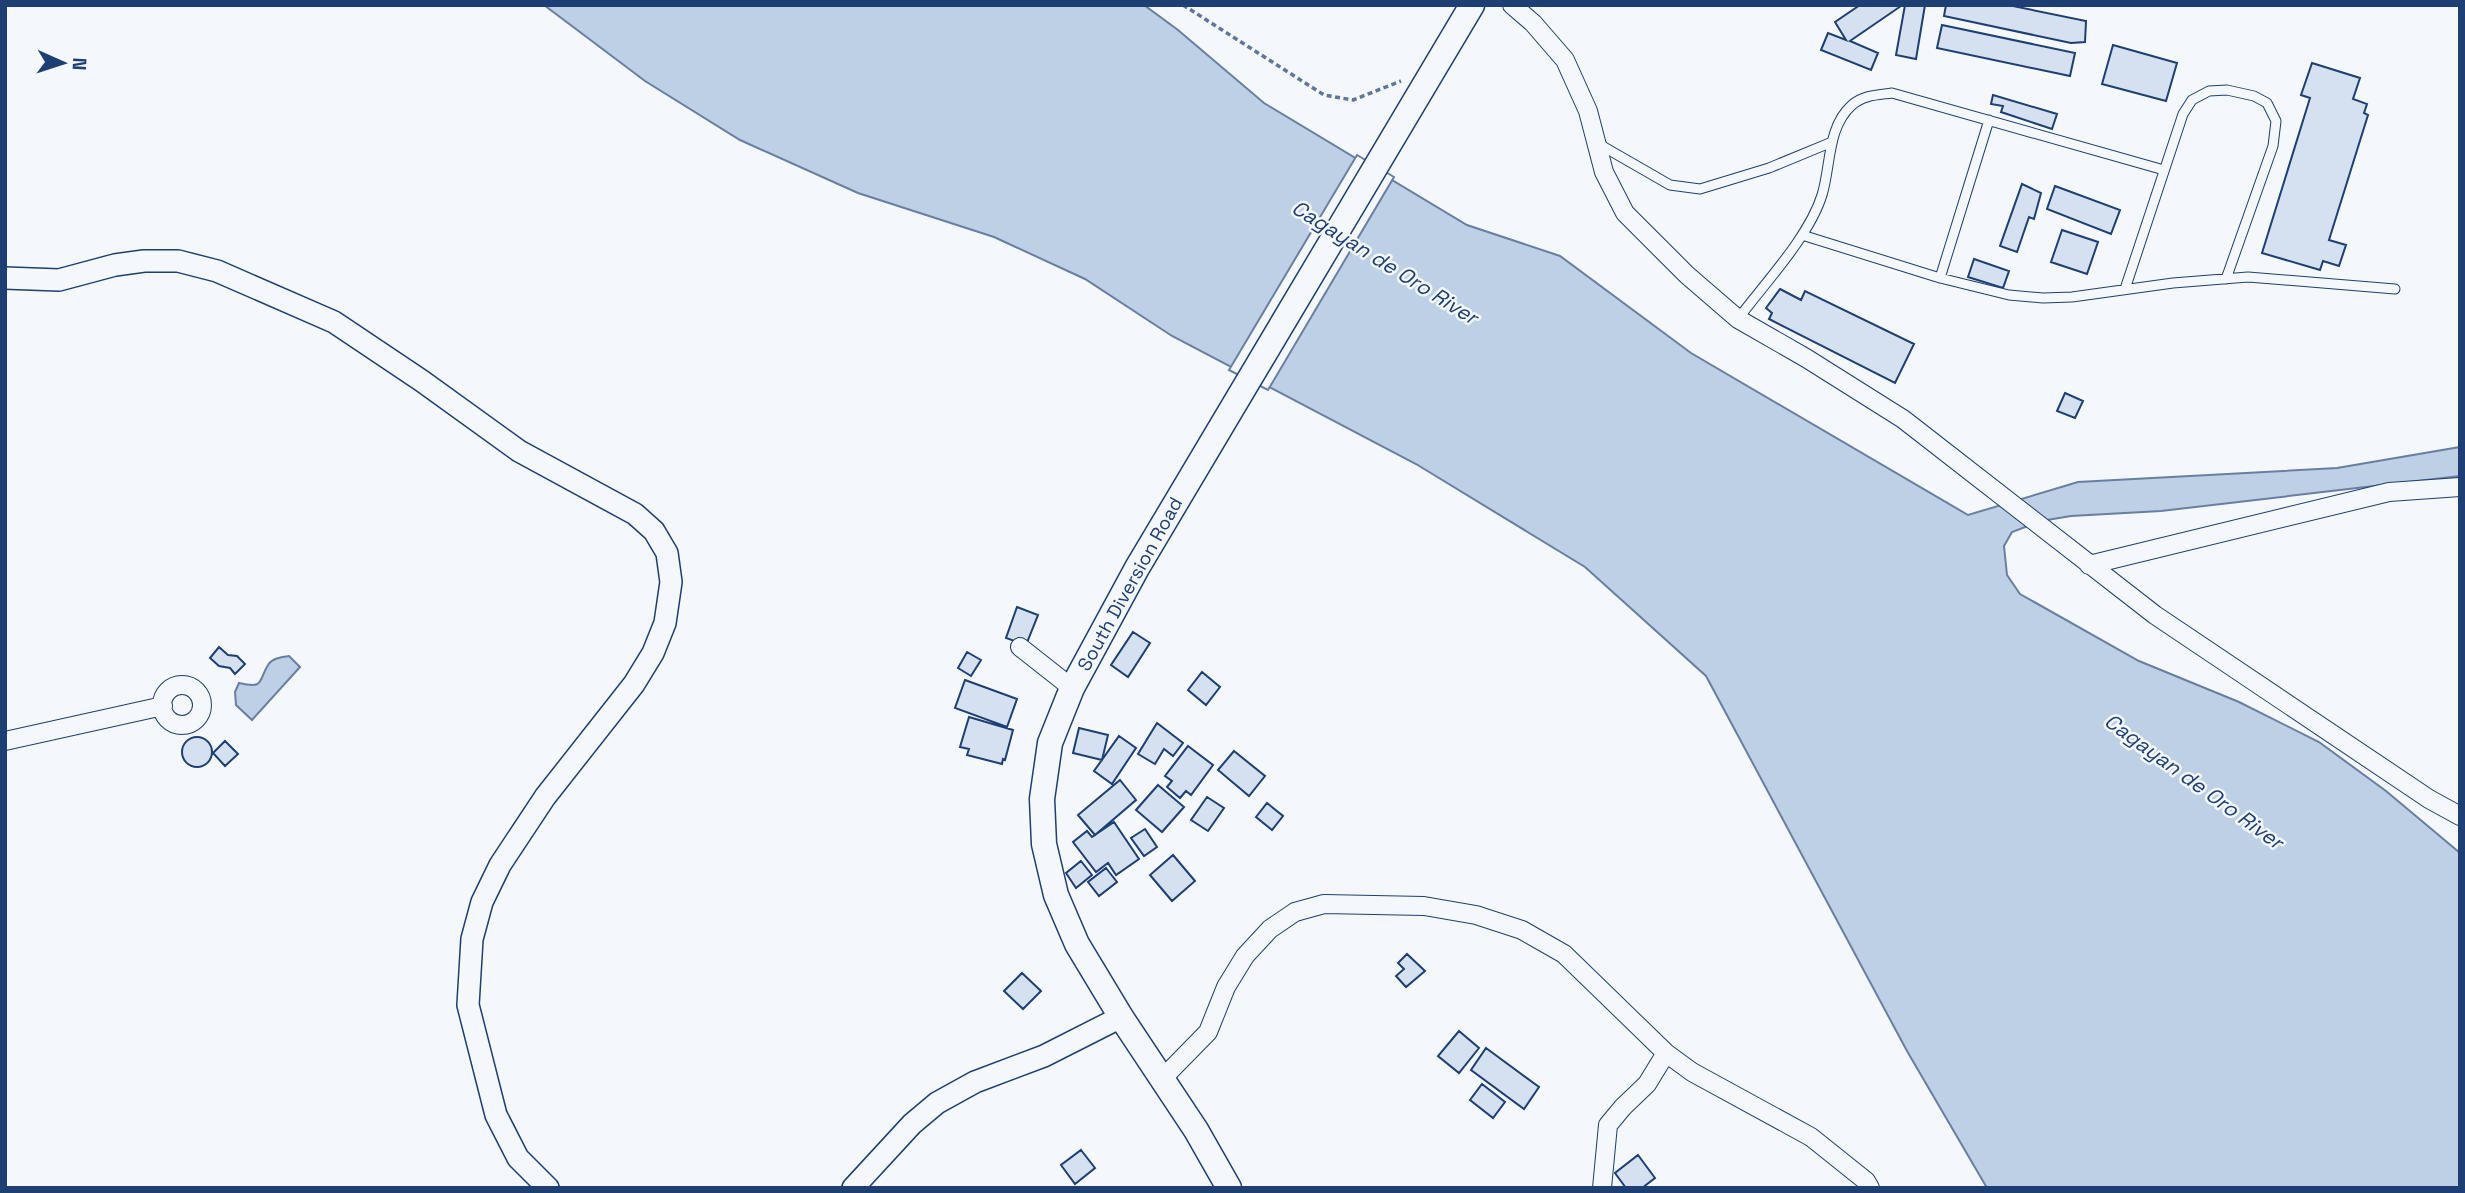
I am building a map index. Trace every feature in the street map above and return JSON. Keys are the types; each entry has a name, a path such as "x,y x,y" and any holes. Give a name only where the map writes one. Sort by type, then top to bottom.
{"main road":[{"name":"South Diversion Road","path":"1229,1188 1196,1130 1121,1017 1077,944 1056,895 1044,844 1042,799 1050,743 1072,688 1137,568 1472,5"}],"street":[{"path":"1511,5 1533,23 1565,60 1588,111 1604,172 1625,213 1687,275 1738,319 1903,419 2155,615 2429,799 2460,816"},
{"path":"5,278 59,280 115,265 144,261 178,261 217,271 334,322 519,451 635,514 654,531 667,553 671,582 665,623 653,653 634,684 545,797 500,865 482,902 472,939 468,1005 496,1115 518,1158 548,1188"},
{"path":"2082,559 2389,492 2460,487"},
{"path":"1020,647 1072,688"},
{"path":"5,741 163,706"},
{"path":"1162,1079 1208,1032 1226,987 1245,956 1270,929 1295,912 1324,904 1424,906 1476,915 1522,930 1564,954 1666,1053 1692,1072 1811,1137 1866,1181 1870,1188"},
{"path":"853,1188 912,1124 937,1103 975,1082 1044,1056 1121,1017"},
{"path":"1602,1188 1608,1125 1647,1084 1666,1053"}],"lane":[{"path":"2125,289 2183,114 2192,100 2209,91 2227,90 2254,96 2267,103 2276,121 2273,146 2226,279"},
{"path":"1738,319 1802,235 1822,195 1832,142 1841,119 1852,104 1871,95 1892,93 2164,170"},
{"path":"1940,278 1989,120"},
{"path":"1595,142 1670,185 1700,189 1769,168 1832,142"},
{"path":"1802,235 1940,278 2009,295 2072,297 2248,277 2395,289"}],"path":[{"path":"1183,5 1324,95 1353,100 1383,87"}],"water":[{"name":"Cagayan de Oro River","path":"544,5 1144,5 1178,30 1264,103 1467,225 1560,256 1691,353 1968,515 2078,482 2337,468 2460,447 2460,476 2161,511 2071,516 2041,521 2012,532 2004,546 2007,575 2020,594 2139,661 2239,702 2319,742 2386,791 2460,853 2460,1188 1987,1188 1907,1051 1706,676 1585,567 1416,464 1172,336 1085,279 994,237 858,193 740,140 645,81"},
{"path":"289,656 300,667 252,720 236,705 235,692 239,683 257,684 270,663 277,658"}],"pier":[{"path":"1357,155 1394,177 1268,390 1229,370"}],"building":[{"path":"1860,5 1901,6 1850,41 1878,53 1871,70 1821,50 1828,33 1846,40 1835,22"},
{"path":"1905,5 1925,5 1916,59 1896,55"},
{"path":"1946,5 2008,5 2086,21 2085,42 2071,43 1944,16"},
{"path":"1942,25 2075,53 2070,76 1937,48"},
{"path":"2113,45 2177,63 2166,101 2102,84"},
{"path":"2312,63 2360,78 2353,99 2367,104 2364,113 2368,115 2329,240 2346,245 2339,266 2323,261 2320,270 2262,253 2310,98 2301,95"},
{"path":"1993,95 2057,114 2052,129 2001,112 2003,106 1991,104"},
{"path":"2022,184 2041,193 2034,219 2029,217 2017,252 2000,246"},
{"path":"2055,186 2120,210 2111,234 2047,209"},
{"path":"2062,230 2098,242 2087,274 2051,262"},
{"path":"1974,259 2009,271 2003,288 1968,277"},
{"path":"1780,289 1801,300 1805,291 1914,344 1895,383 1769,319 1772,313 1766,308"},
{"path":"2065,393 2083,401 2075,418 2057,411"},
{"path":"1017,607 1038,615 1026,645 1006,638"},
{"path":"1133,632 1150,643 1128,677 1111,665"},
{"path":"219,647 228,655 237,656 245,664 235,674 230,668 219,666 210,658"},
{"path":"967,652 981,660 971,676 958,668"},
{"path":"1202,672 1220,687 1206,705 1188,690"},
{"path":"965,680 1017,699 1007,727 955,708"},
{"path":"969,717 1013,730 1002,764 967,755 969,749 960,747"},
{"path":"1157,723 1183,743 1173,756 1164,749 1155,764 1138,754"},
{"path":"1079,728 1108,735 1102,760 1073,753"},
{"path":"1119,736 1136,748 1112,784 1094,771"},
{"path":"197,737 203,738 211,746 211,758 203,766 197,767 191,766 183,758 182,752 183,746 191,738"},
{"path":"225,741 238,754 225,766 213,753"},
{"path":"1188,746 1213,765 1191,795 1186,791 1180,798 1167,787 1172,781 1165,776"},
{"path":"1234,751 1265,776 1249,796 1218,770"},
{"path":"1120,780 1136,800 1095,835 1078,815"},
{"path":"1158,785 1184,807 1162,832 1136,810"},
{"path":"1207,797 1224,808 1208,831 1191,820"},
{"path":"1267,803 1283,816 1272,830 1256,817"},
{"path":"1114,822 1139,859 1116,875 1108,863 1096,872 1073,842 1087,831 1092,837"},
{"path":"1145,829 1157,847 1144,856 1131,838"},
{"path":"1173,855 1195,881 1172,901 1150,875"},
{"path":"1081,861 1092,875 1076,888 1066,873"},
{"path":"1106,868 1117,882 1099,896 1088,882"},
{"path":"1407,954 1425,971 1406,987 1396,976 1404,969 1398,963"},
{"path":"1022,973 1041,991 1023,1009 1004,991"},
{"path":"1459,1031 1479,1048 1459,1073 1438,1056"},
{"path":"1486,1048 1539,1087 1524,1109 1471,1070"},
{"path":"1482,1084 1505,1102 1493,1118 1470,1100"},
{"path":"1081,1150 1095,1168 1075,1184 1061,1165"},
{"path":"1638,1155 1655,1178 1642,1188 1626,1188 1615,1173"}]}
